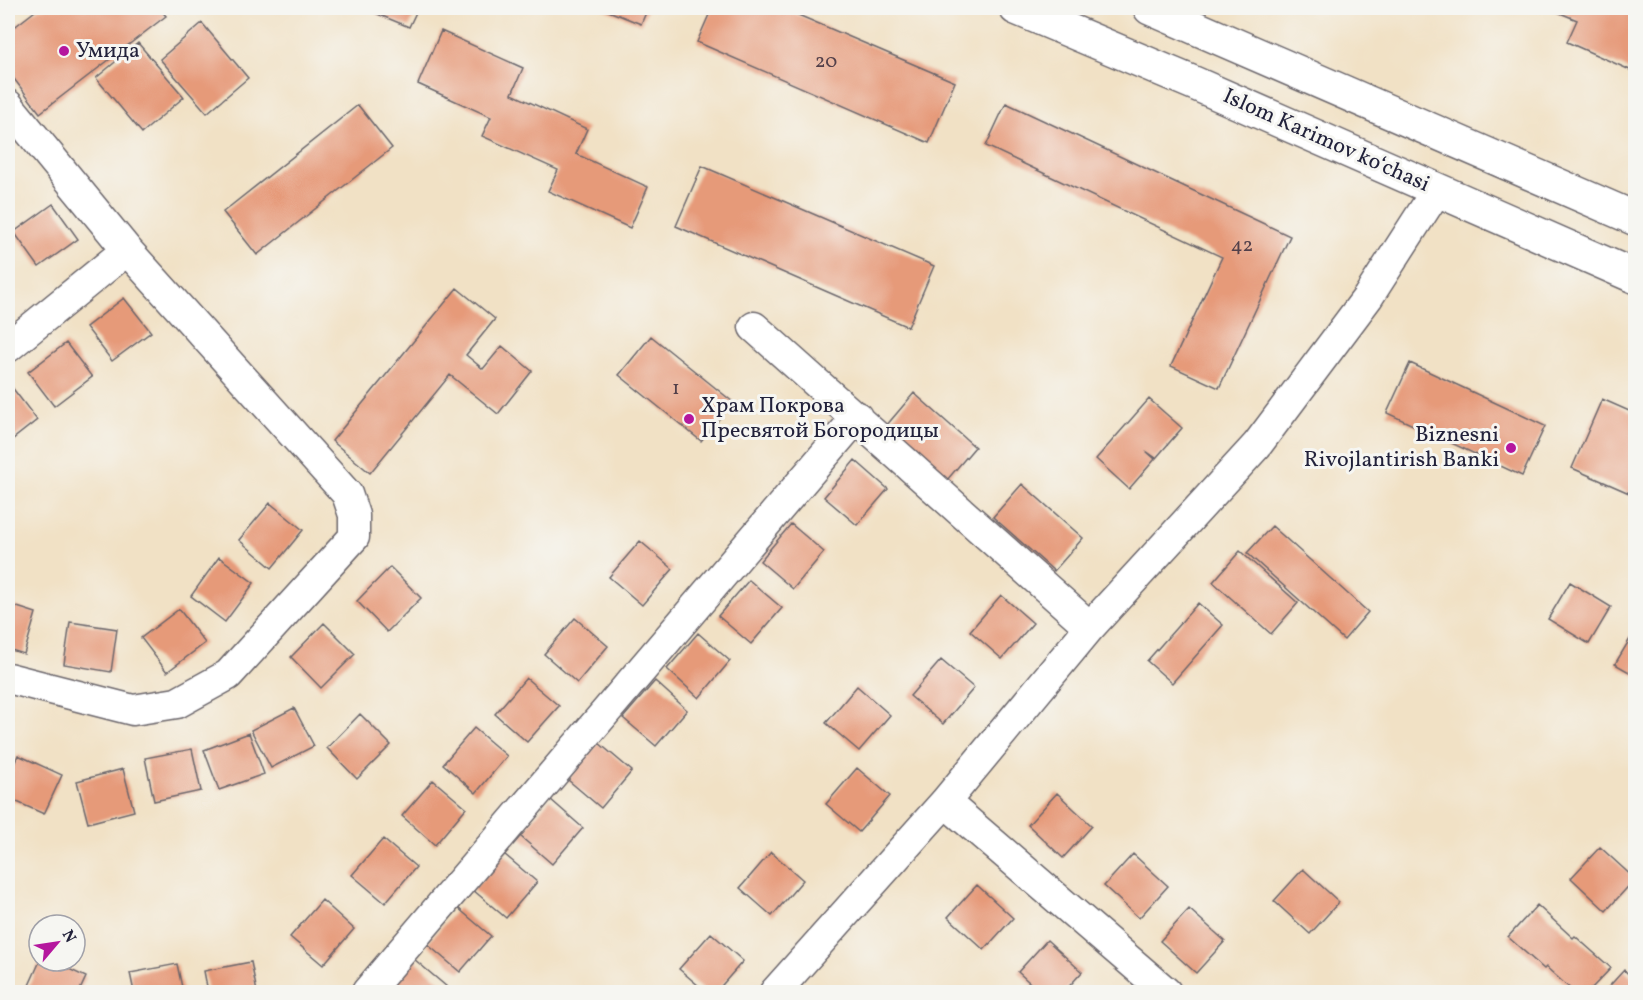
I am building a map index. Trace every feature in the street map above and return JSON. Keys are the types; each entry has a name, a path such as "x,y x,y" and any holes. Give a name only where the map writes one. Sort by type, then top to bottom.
{"main road":[{"name":"Islom Karimov ko‘chasi","path":"1016,8 1635,277"},
{"path":"1150,8 1635,219"}],"street":[{"path":"8,105 127,250 347,494 354,515 354,537 228,675 177,703 134,710 8,678"},
{"path":"776,993 945,802 1090,627 1257,445 1368,297 1437,190"},
{"path":"8,347 127,250"},
{"path":"754,327 1090,627"},
{"path":"367,993 856,417"},
{"path":"945,802 1166,993"}],"building":[{"name":"Умида","path":"39,8 159,8 166,16 40,113 8,71 8,32"},
{"path":"363,8 418,8 409,27"},
{"path":"601,8 648,8 641,24"},
{"path":"712,8 782,8 955,82 929,143 697,42"},
{"path":"1548,8 1636,8 1636,57 1630,70 1567,42 1577,20"},
{"path":"202,23 248,78 207,113 160,59"},
{"path":"441,31 523,68 512,94 587,129 576,154 648,187 630,228 548,191 558,170 482,136 491,117 418,84"},
{"path":"138,43 184,97 142,133 96,78"},
{"path":"1006,103 1290,236 1219,388 1171,366 1222,257 986,146"},
{"path":"358,105 392,148 257,255 223,212"},
{"path":"702,166 934,266 908,327 676,226"},
{"path":"53,204 78,239 39,267 14,232"},
{"path":"457,288 495,319 466,355 483,369 502,346 532,371 498,414 450,375 370,473 332,441"},
{"path":"124,298 151,332 112,361 86,327"},
{"path":"651,336 733,402 701,441 619,375"},
{"path":"66,343 92,377 54,406 28,372"},
{"path":"1410,363 1545,426 1522,476 1387,413"},
{"path":"11,386 37,420 8,443 8,389"},
{"path":"914,393 975,447 947,480 886,426"},
{"path":"1149,399 1182,428 1156,458 1146,451 1155,459 1129,489 1096,459"},
{"path":"1602,399 1636,414 1636,496 1572,468"},
{"path":"855,460 888,489 857,525 824,497"},
{"path":"1022,484 1083,538 1054,571 993,517"},
{"path":"270,503 303,530 272,568 239,540"},
{"path":"791,524 824,552 793,589 760,561"},
{"path":"1272,526 1368,612 1344,640 1247,553"},
{"path":"640,541 673,569 642,605 609,577"},
{"path":"1240,551 1298,603 1271,634 1213,582"},
{"path":"219,557 254,583 225,622 191,596"},
{"path":"390,567 421,598 387,632 357,601"},
{"path":"749,580 782,608 751,644 718,616"},
{"path":"1570,582 1611,607 1589,644 1548,619"},
{"path":"1001,595 1033,623 1002,659 970,631"},
{"path":"1198,603 1223,625 1172,683 1147,661"},
{"path":"8,604 36,613 24,654 8,649"},
{"path":"179,609 205,643 167,672 141,638"},
{"path":"575,618 608,646 577,683 544,654"},
{"path":"70,622 117,629 111,672 64,664"},
{"path":"324,623 355,654 321,688 291,657"},
{"path":"1636,629 1636,676 1615,664"},
{"path":"698,633 730,661 699,698 667,669"},
{"path":"941,660 974,688 943,724 910,696"},
{"path":"526,678 559,706 527,742 495,714"},
{"path":"655,681 687,710 656,746 623,718"},
{"path":"857,686 890,715 859,751 826,723"},
{"path":"294,708 314,746 271,768 251,730"},
{"path":"360,714 391,745 357,779 327,748"},
{"path":"474,728 507,756 476,793 443,764"},
{"path":"249,733 264,774 219,790 204,750"},
{"path":"599,743 632,771 601,808 568,780"},
{"path":"192,749 201,791 154,801 145,758"},
{"path":"18,755 62,775 44,814 8,798 8,779"},
{"path":"857,768 890,796 859,832 826,804"},
{"path":"123,769 134,811 88,823 77,781"},
{"path":"433,780 466,808 435,845 402,816"},
{"path":"1057,793 1092,826 1063,858 1028,825"},
{"path":"550,799 583,828 552,864 520,836"},
{"path":"383,839 416,867 385,903 352,875"},
{"path":"1600,847 1635,879 1606,911 1571,878"},
{"path":"771,852 803,880 772,916 740,888"},
{"path":"504,854 537,882 506,918 473,890"},
{"path":"1133,854 1168,886 1139,918 1104,886"},
{"path":"1303,869 1339,902 1310,934 1274,901"},
{"path":"977,885 1013,918 984,950 948,917"},
{"path":"322,900 354,929 323,965 290,937"},
{"path":"1537,905 1611,968 1588,992 1574,992 1508,937"},
{"path":"458,908 491,936 460,972 427,944"},
{"path":"1189,909 1225,941 1196,973 1160,941"},
{"path":"711,933 743,961 716,992 706,992 679,969"},
{"path":"1047,940 1082,972 1064,992 1040,992 1018,972"},
{"path":"414,959 447,987 442,992 385,992"},
{"path":"251,962 257,992 208,992 204,971"},
{"path":"177,964 183,992 134,992 130,973"},
{"path":"1624,970 1636,981 1636,992 1604,992"},
{"path":"35,973 78,973 86,977 79,992 26,992"}],"place":[{"name":"Умида","path":"64,51"},
{"name":"Храм Покрова Пресвятой Богородицы","path":"689,419"},
{"name":"Biznesni Rivojlantirish Banki","path":"1511,448"}]}
